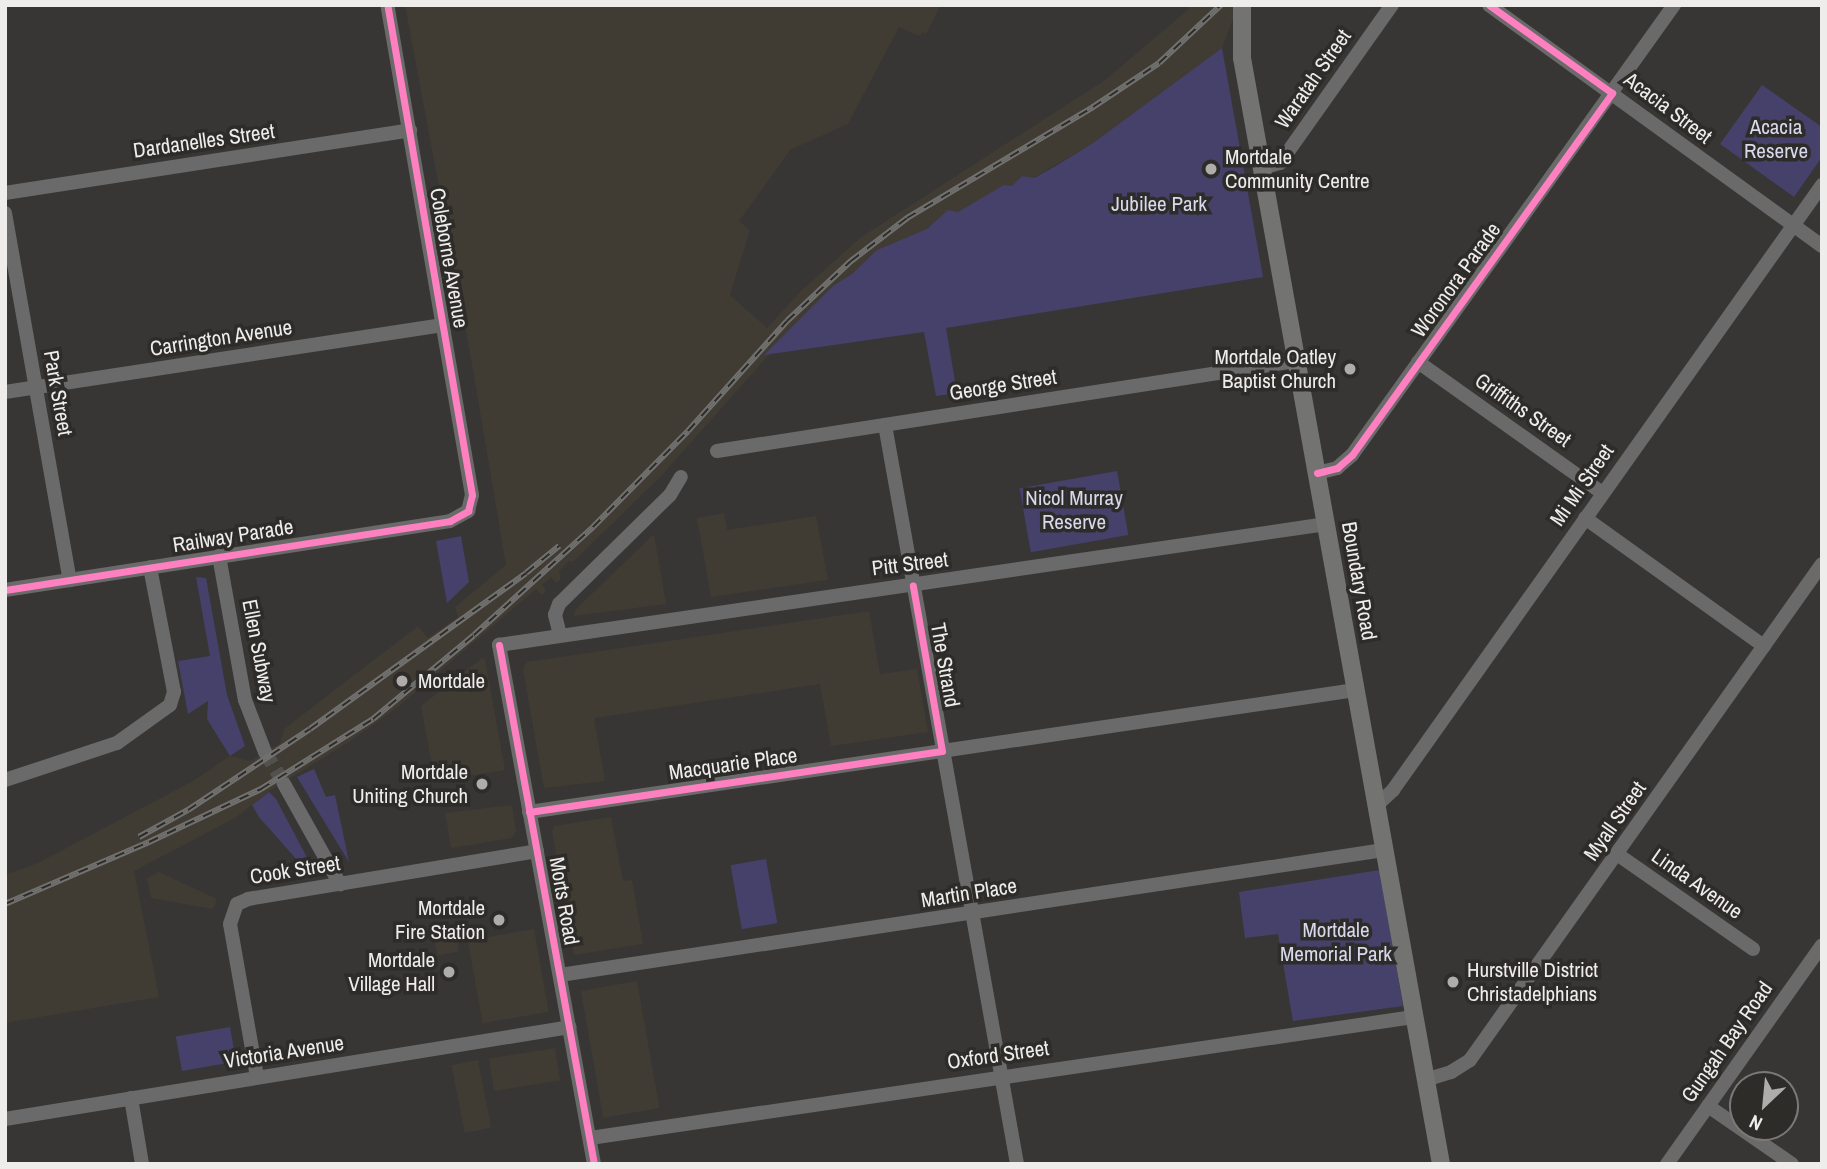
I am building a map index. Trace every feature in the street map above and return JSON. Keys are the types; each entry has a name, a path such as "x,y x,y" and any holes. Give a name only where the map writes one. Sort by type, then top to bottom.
{"main road":[{"name":"Boundary Road","path":"1242,5 1242,58 1441,1164"}],"street":[{"name":"Coleborne Avenue","path":"387,5 472,495 471,505 464,515"},
{"name":"Waratah Street","path":"1262,168 1280,163 1392,5"},
{"name":"Acacia Street","path":"1489,5 1822,246"},
{"name":"Woronora Parade","path":"1317,473 1333,470 1346,463 1674,5"},
{"name":"Dardanelles Street","path":"5,193 410,130"},
{"name":"Mi Mi Street","path":"1375,807 1393,790 1822,185"},
{"name":"Park Street","path":"5,213 70,580"},
{"name":"Carrington Avenue","path":"5,392 443,325"},
{"name":"George Street","path":"718,451 1295,361"},
{"name":"Griffiths Street","path":"1418,362 1602,493"},
{"name":"The Strand","path":"885,425 1017,1164"},
{"path":"560,635 555,615 559,604 670,495 681,477"},
{"name":"Railway Parade","path":"5,590 450,521 464,515"},
{"path":"1585,518 1764,646"},
{"name":"Pitt Street","path":"499,645 1326,524"},
{"name":"Ellen Subway","path":"219,556 245,699 265,752"},
{"name":"Myall Street","path":"1425,1080 1451,1072 1470,1060 1822,564"},
{"path":"5,780 117,743 170,705 174,692 150,567"},
{"name":"Morts Road","path":"499,645 594,1164"},
{"name":"Macquarie Place","path":"529,812 1355,690"},
{"path":"284,784 340,884"},
{"name":"Martin Place","path":"560,975 1384,850"},
{"name":"Cook Street","path":"257,1077 230,924 231,913 237,904 248,899 537,851"},
{"name":"Linda Avenue","path":"1617,854 1753,949"},
{"name":"Gungah Bay Road","path":"1667,1164 1822,945"},
{"name":"Oxford Street","path":"590,1138 1001,1075 1413,1017"},
{"name":"Victoria Avenue","path":"5,1119 570,1027"},
{"path":"131,1098 142,1164"},
{"path":"1708,1106 1792,1164"}],"shaded area":[{"path":"405,5 941,5 926,34 922,32 920,36 899,27 848,124 790,150 739,221 750,230 730,295 767,328 801,291 860,238 1105,80 1189,9 1186,5 1235,5 1236,11 1222,48 1093,143 884,265 767,357 661,476 573,562 569,561 559,571 561,578 556,583 551,577 542,585 546,591 542,595 536,589 398,707 349,742 271,790 235,818 134,871 159,997 5,1023 5,875 38,863 193,781 230,756 250,761 280,743 284,729 418,626 428,638 458,617 455,607 506,565 473,370"},
{"path":"724,513 727,530 816,516 828,580 711,597 697,518"},
{"path":"654,534 666,604 574,616 575,610"},
{"path":"869,611 880,674 917,669 928,732 831,746 820,684 594,718 605,781 544,788 523,669 527,662"},
{"path":"482,658 485,659 505,770 440,780 431,760 421,706"},
{"path":"512,805 516,832 512,838 451,848 445,813"},
{"path":"611,817 623,881 632,880 643,944 574,955 552,831 555,826"},
{"path":"159,872 217,899 213,909 151,898 147,878"},
{"path":"534,929 549,1012 483,1023 468,941"},
{"path":"455,931 459,952 437,956 433,935"},
{"path":"637,981 659,1108 603,1118 581,991"},
{"path":"555,1048 560,1081 494,1091 489,1058"},
{"path":"478,1060 491,1128 465,1133 451,1065"}],"green space":[{"name":"Jubilee Park","path":"1222,48 1263,277 946,328 957,393 936,396 924,332 764,355 833,286 852,274 877,250 927,229 948,210 958,212 1004,185 1012,186 1022,176 1034,178 1054,167 1093,143"},
{"name":"Acacia Reserve","path":"1762,85 1822,127 1822,157 1794,197 1720,144"},
{"name":"Nicol Murray Reserve","path":"1117,471 1128,535 1031,552 1020,488"},
{"path":"461,536 469,582 447,603 436,541"},
{"path":"196,577 206,578 227,695 245,746 230,756 207,719 208,701 188,714 178,661 210,656"},
{"path":"314,769 326,797 335,795 349,862 297,777"},
{"path":"269,792 276,799 312,867 305,869 259,817 252,805"},
{"path":"766,859 777,923 742,929 731,865"},
{"name":"Mortdale Memorial Park","path":"1380,870 1403,1006 1293,1021 1278,934 1245,938 1239,892"},
{"path":"230,1027 236,1061 182,1071 176,1037"}],"tunnel":[{"path":"265,752 284,784"}],"railway":[{"path":"5,904 149,842 261,789 373,719 474,635 593,527 688,431 787,321 851,261 907,218 1093,107 1159,63 1221,5"},
{"path":"139,837 188,810 310,729 526,573 559,546"}],"cycle path":[{"path":"5,590 450,521 468,511 472,495 387,5"},
{"path":"1317,473 1337,468 1352,455 1612,93 1489,5"},
{"path":"529,812 942,751 913,586"},
{"path":"499,645 594,1164"}],"place":[{"name":"Mortdale Community Centre","path":"1211,169"},
{"name":"Mortdale Oatley Baptist Church","path":"1350,369"},
{"name":"Mortdale","path":"402,681"},
{"name":"Mortdale Uniting Church","path":"482,784"},
{"name":"Mortdale Fire Station","path":"499,920"},
{"name":"Mortdale Village Hall","path":"449,972"},
{"name":"Hurstville District Christadelphians","path":"1453,982"}]}
